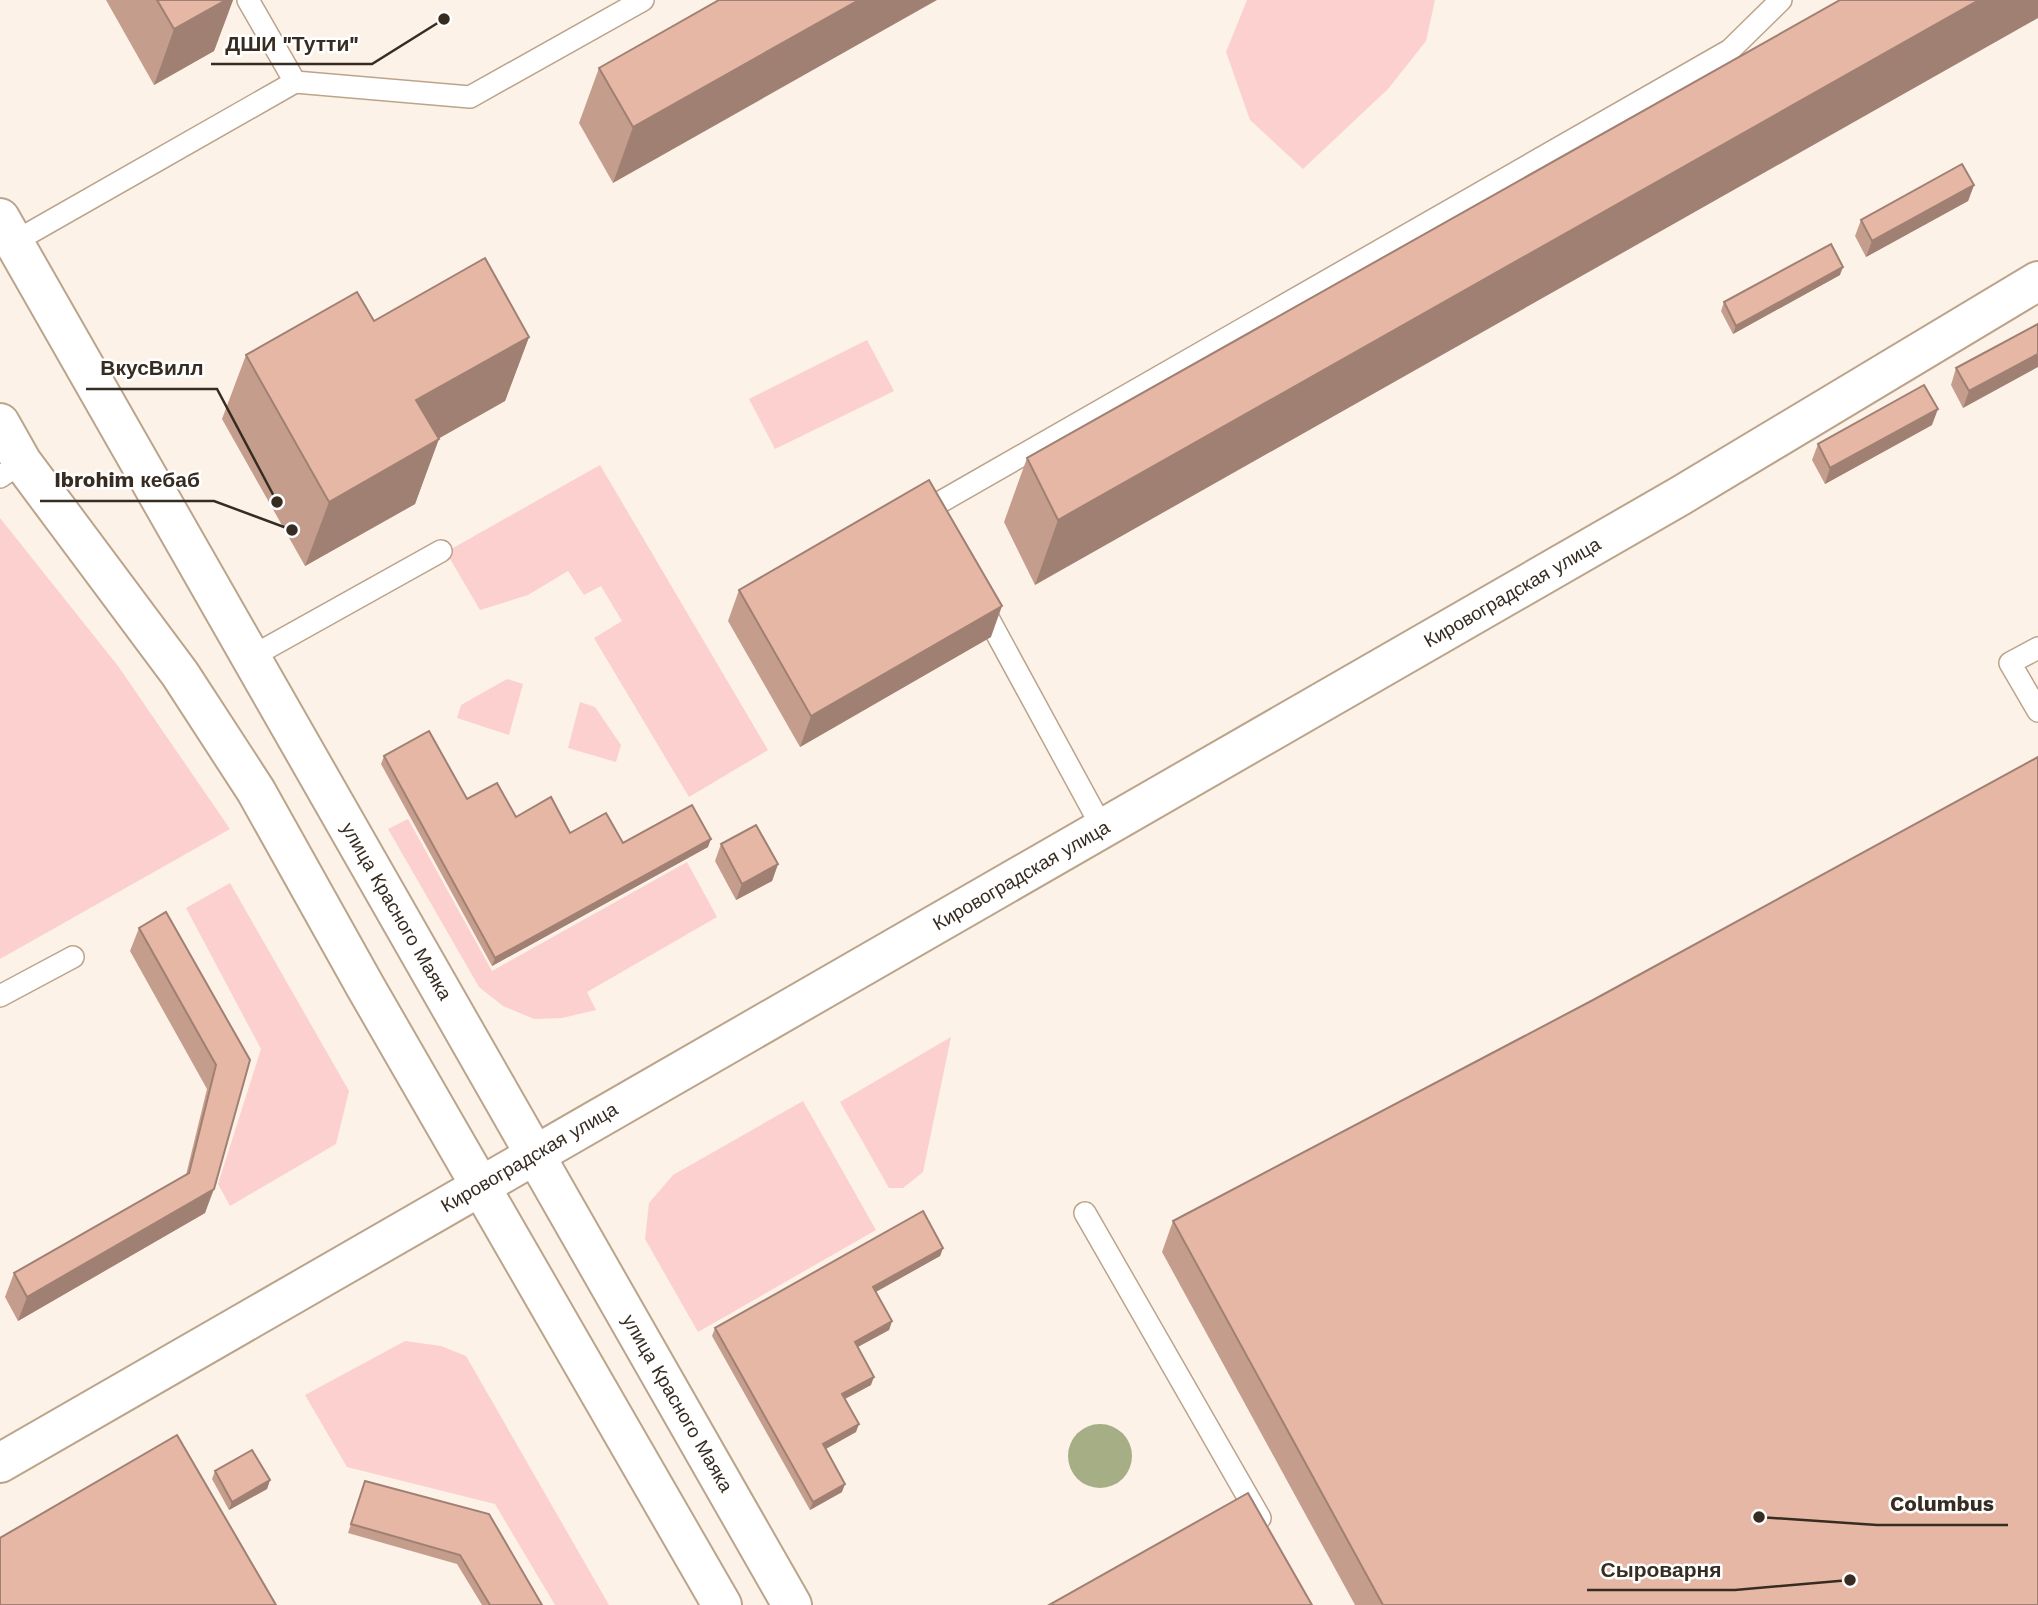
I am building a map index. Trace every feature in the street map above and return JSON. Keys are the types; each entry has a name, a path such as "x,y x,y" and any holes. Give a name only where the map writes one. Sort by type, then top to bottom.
{"street":[{"name":"улица Красного Маяка","path":"7,230 536,1152 792,1605"},
{"name":"Кировоградская улица","path":"0,1463 1723,471 2038,281"},
{"path":"0,424 11,469 180,674 256,790 479,1185 722,1605"}],"lane":[{"path":"248,0 295,82"},
{"path":"7,230 295,82 470,97 643,0"},
{"path":"949,544 930,508 1730,50 1781,0"},
{"path":"251,657 442,551"},
{"path":"968,579 1102,829"},
{"path":"2038,648 2010,663 2038,711"},
{"path":"0,996 74,957"},
{"path":"1085,1213 1268,1533"}],"shaded area":[{"path":"1247,0 1435,0 1426,41 1388,89 1303,169 1250,120 1226,52"},
{"path":"867,340 894,391 775,449 749,399"},
{"path":"600,465 768,750 689,797 594,638 622,621 601,586 584,595 568,571 528,595 480,610 446,552"},
{"path":"0,518 118,666 230,829 0,959"},
{"path":"507,679 523,684 509,735 457,718 461,705"},
{"path":"580,702 595,707 621,745 616,762 568,748"},
{"path":"408,819 492,971 687,862 717,917 587,992 596,1010 562,1018 534,1019 503,1006 479,987 388,829"},
{"path":"230,883 349,1091 336,1144 230,1206 218,1184 261,1049 186,908"},
{"path":"951,1037 923,1172 903,1188 889,1188 840,1102"},
{"path":"803,1101 876,1230 698,1332 645,1239 649,1203 673,1175"},
{"path":"405,1341 441,1346 466,1356 609,1605 555,1605 495,1504 347,1467 305,1395"},
{"path":"1100,1424 1118,1430 1126,1438 1132,1456 1126,1474 1118,1482 1100,1488 1082,1482 1074,1474 1068,1456 1074,1438 1082,1430"}],"building":[{"path":"157,0 226,0 174,29"},
{"path":"719,0 859,0 633,127 599,68"},
{"path":"1840,0 1979,0 1058,520 1027,458"},
{"path":"1962,164 1974,185 1872,241 1861,220"},
{"path":"1831,244 1843,267 1736,326 1724,302"},
{"path":"485,258 529,337 416,400 439,439 329,502 246,355 357,292 374,321"},
{"path":"2038,324 2038,354 1969,391 1956,368"},
{"path":"1924,385 1938,409 1830,468 1818,444"},
{"path":"929,480 1002,606 811,716 739,590"},
{"path":"429,731 467,799 497,783 516,817 551,797 570,833 606,813 623,843 692,805 711,839 495,958 384,756"},
{"path":"2038,757 2038,1605 1383,1605 1173,1221 1593,1000"},
{"path":"756,825 778,864 742,884 721,844"},
{"path":"166,912 250,1060 214,1189 27,1297 14,1273 189,1173 216,1065 139,928"},
{"path":"923,1211 943,1248 873,1287 892,1321 855,1342 874,1377 842,1394 859,1424 823,1444 845,1484 813,1502 715,1328"},
{"path":"177,1435 276,1605 0,1605 0,1538"},
{"path":"252,1450 270,1480 232,1502 215,1471"},
{"path":"365,1481 489,1514 542,1605 490,1605 460,1555 351,1524"},
{"path":"1248,1493 1312,1605 1049,1605"}],"place":[{"name":"ДШИ \"Тутти\"","path":"444,19"},
{"name":"ВкусВилл","path":"277,502"},
{"name":"Ibrohim кебаб","path":"292,530"},
{"name":"Columbus","path":"1759,1517"},
{"name":"Сыроварня","path":"1850,1580"}]}
